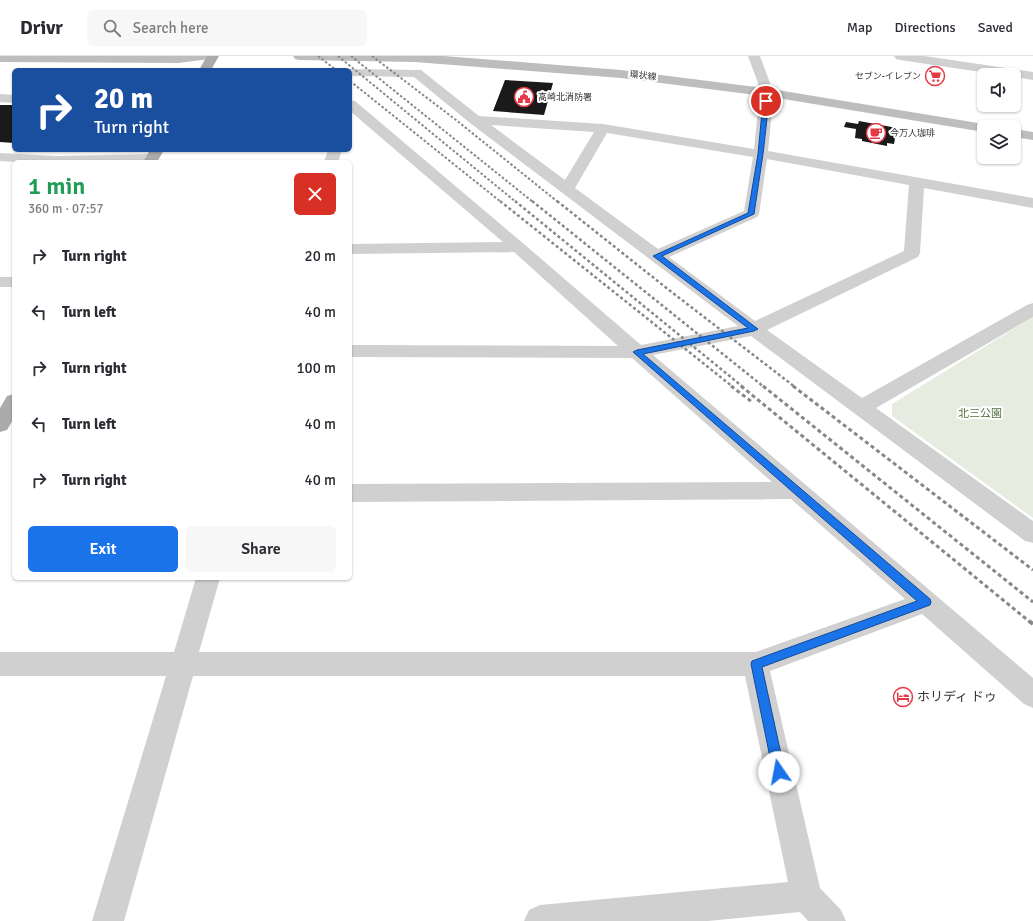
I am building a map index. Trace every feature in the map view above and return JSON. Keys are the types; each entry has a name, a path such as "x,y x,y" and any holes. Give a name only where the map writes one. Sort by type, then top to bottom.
{"main road":[{"path":"206,68 213,56"},
{"path":"0,425 12,404"}],"street":[{"path":"0,58 180,59 205,56"},
{"name":"環状線","path":"299,56 363,56 520,64 669,79 765,92 977,127"},
{"path":"657,256 751,214 766,101 764,83 754,56"},
{"path":"900,56 1033,76"},
{"path":"352,72 417,73 475,120 754,329 1033,534"},
{"path":"0,98 12,98"},
{"path":"352,106 518,247 1033,695"},
{"path":"475,120 603,128 760,154 1033,203"},
{"path":"567,189 603,128"},
{"path":"1021,134 1033,136"},
{"path":"0,157 57,160 153,157"},
{"path":"352,351 637,352 754,329 912,253 917,182"},
{"path":"352,249 518,247"},
{"path":"0,282 12,282"},
{"path":"862,407 1033,309"},
{"path":"352,493 797,490"},
{"path":"108,921 207,580"},
{"path":"0,664 756,664 926,602"},
{"path":"756,664 806,896 830,921"},
{"path":"540,921 806,896"}],"green space":[{"name":"北三公園","path":"1033,317 1033,518 892,416 892,404"}],"building":[{"name":"高崎北消防署","path":"505,80 553,83 544,115 493,111"},
{"path":"0,105 12,105 12,143 0,142"},
{"name":"今万人珈琲","path":"859,121 897,128 894,144 887,143 887,146 862,141 862,139 855,138 856,129 844,127 846,122 858,124"}],"railway":[{"path":"318,56 333,68"},
{"path":"338,56 516,202"},
{"path":"351,56 533,202"},
{"path":"372,56 456,120 558,202"},
{"path":"352,83 501,202"},
{"path":"500,201 733,387"},
{"path":"515,201 743,387"},
{"path":"532,201 764,387"},
{"path":"557,201 795,387"},
{"path":"731,386 752,402"},
{"path":"741,386 1030,622"},
{"path":"763,386 1033,602"},
{"path":"793,386 1033,570"},
{"path":"1029,621 1033,624"}],"place":[{"name":"セブン-イレブン","path":"935,76"},
{"name":"高崎北消防署","path":"524,97"},
{"name":"今万人珈琲","path":"876,133"},
{"name":"ホリディ ドゥ","path":"903,697"}],"route":[{"path":"766,101 751,214 657,256 754,329 637,352 926,602 756,664 779,772"}]}
